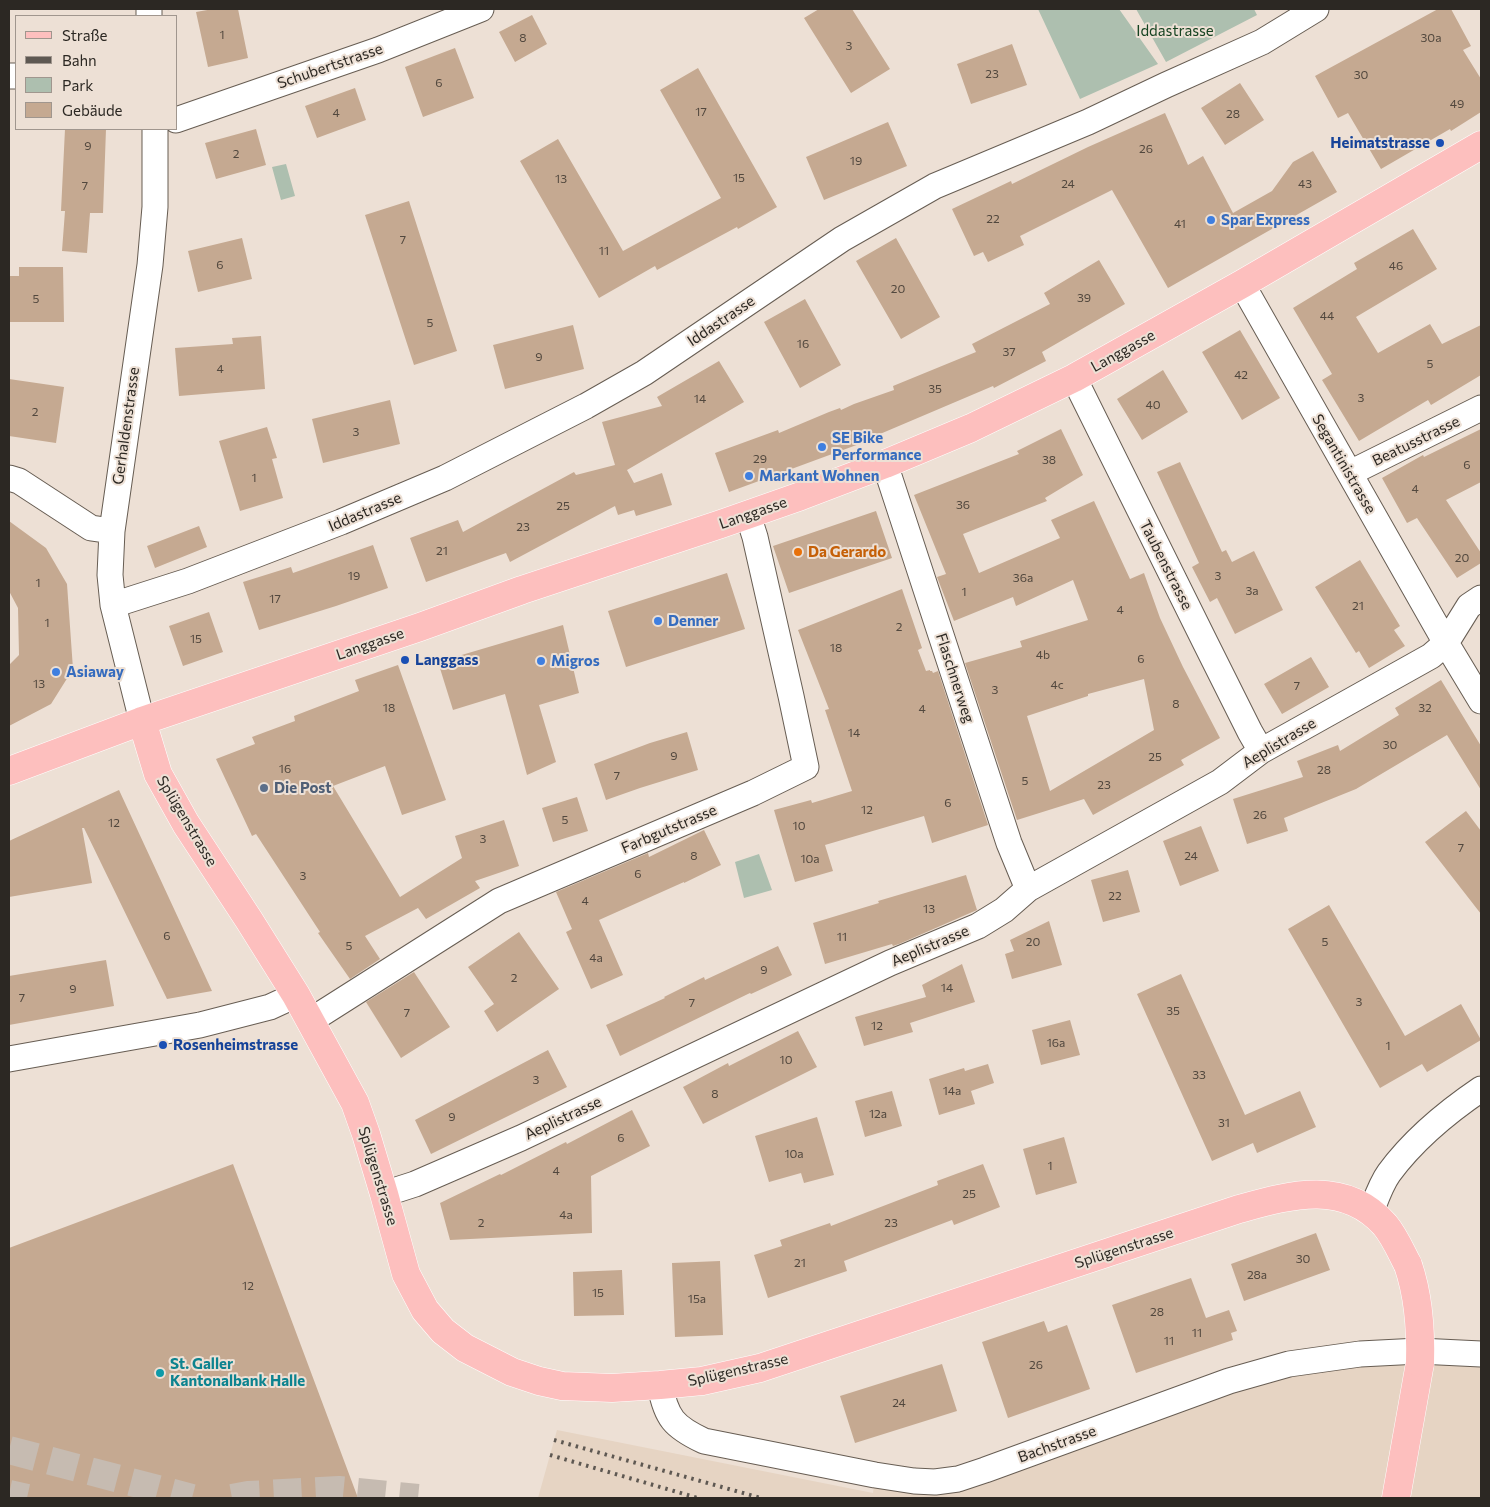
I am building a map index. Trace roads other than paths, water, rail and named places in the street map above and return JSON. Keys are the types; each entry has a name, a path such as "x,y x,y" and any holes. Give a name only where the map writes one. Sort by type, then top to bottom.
{"main road":[{"name":"Langgasse","path":"9,771 142,721 420,627 522,590 748,515 885,464 971,428 1074,378 1242,284 1481,146"},
{"name":"Splügenstrasse","path":"142,721 162,782 186,824 250,920 296,995 355,1104 366,1134 406,1274 415,1292 425,1310 443,1330 464,1348 512,1372 562,1386 612,1388 702,1381 760,1368 861,1336 1239,1209 1288,1196 1323,1194 1356,1202 1371,1212 1389,1231 1408,1265 1414,1282 1419,1315 1420,1363 1396,1498"}],"street":[{"name":"Schubertstrasse","path":"178,119 378,50 481,9"},
{"name":"Iddastrasse","path":"113,605 188,581 341,522 445,478 586,406 644,373 842,239 935,186 1088,122 1262,42 1316,9"},
{"name":"Gerhaldenstrasse","path":"142,721 113,605 110,575 112,531 150,265 155,207 155,130"},
{"name":"Segantinistrasse","path":"1242,284 1446,643 1481,701"},
{"name":"Taubenstrasse","path":"1074,378 1250,732 1262,750"},
{"name":"Beatusstrasse","path":"1350,473 1481,408"},
{"name":"Flaschnerweg","path":"885,464 1006,834 1028,889"},
{"path":"9,478 19,481 91,528 112,531"},
{"name":"Farbgutstrasse","path":"310,1021 499,901 753,793 806,767 755,537 748,515"},
{"path":"1446,643 1469,606 1481,598"},
{"name":"Aeplistrasse","path":"384,1194 414,1184 521,1138 881,967 978,926 1004,910 1028,889 1220,782 1262,750 1431,656 1446,643"},
{"path":"9,1059 200,1025 270,1007 296,995"},
{"path":"1371,1212 1388,1174 1414,1144 1434,1124 1481,1089"},
{"name":"Bachstrasse","path":"660,1385 666,1408 675,1423 684,1431 704,1441 875,1475 914,1481 936,1482 958,1479 1230,1381 1289,1364 1360,1354 1418,1351 1481,1354"}],"tunnel":[{"path":"9,1450 192,1498"},
{"path":"232,1498 248,1495 339,1490 418,1498"},
{"path":"9,1494 27,1498"}],"railway":[{"path":"554,1440 761,1498"},
{"path":"550,1455 698,1498"}],"place":[{"name":"Heimatstrasse","path":"1440,143"},
{"name":"Spar Express","path":"1211,220"},
{"name":"SE Bike Performance","path":"822,447"},
{"name":"Markant Wohnen","path":"749,476"},
{"name":"Da Gerardo","path":"798,552"},
{"name":"Denner","path":"658,621"},
{"name":"Langgass","path":"405,660"},
{"name":"Migros","path":"541,661"},
{"name":"Asiaway","path":"56,672"},
{"name":"Die Post","path":"264,788"},
{"name":"Rosenheimstrasse","path":"163,1045"},
{"name":"St. Galler Kantonalbank Halle","path":"160,1373"}]}
